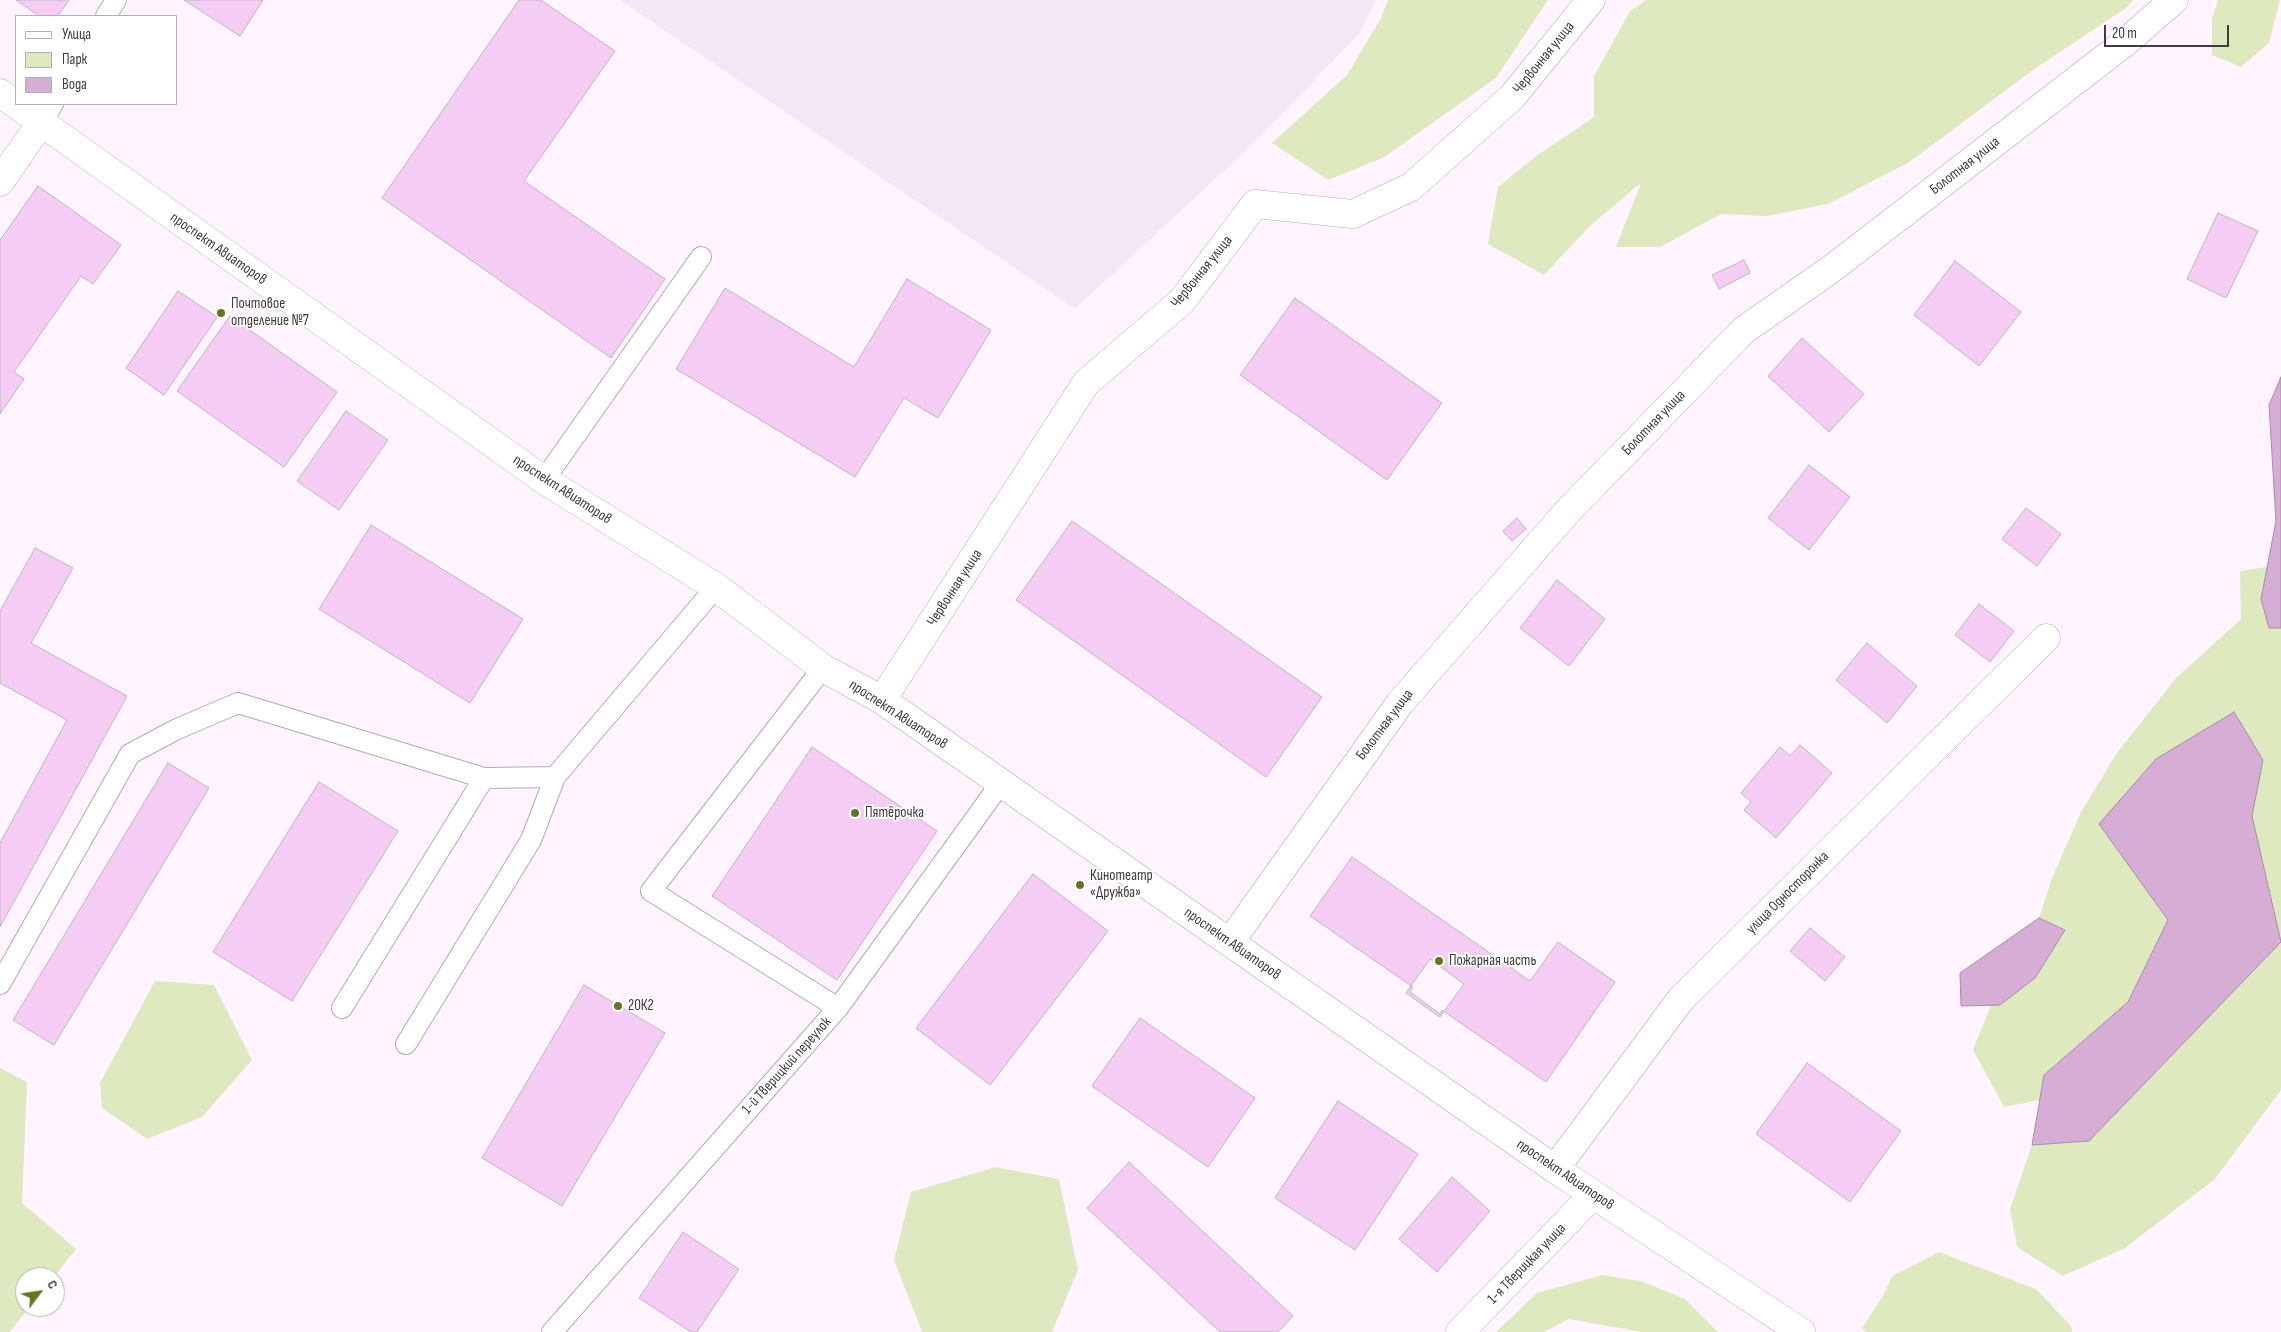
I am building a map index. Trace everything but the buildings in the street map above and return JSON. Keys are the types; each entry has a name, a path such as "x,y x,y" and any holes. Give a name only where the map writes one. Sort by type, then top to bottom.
{"street":[{"name":"Червонная улица","path":"882,700 1086,383 1182,301 1255,204 1353,214 1411,187 1512,97 1591,0"},
{"name":"Болотная улица","path":"1230,942 1400,703 1568,511 1744,330 1830,270 2127,41 2174,0"},
{"name":"проспект Авиаторов","path":"0,93 15,100"},
{"name":"проспект Авиаторов","path":"27,105 47,114 544,480 716,587 823,668 882,700 1555,1169 1801,1332"},
{"path":"0,182 47,114"},
{"name":"улица Односторонка","path":"1555,1169 1681,999 2046,638"},
{"name":"1-я Тверицкая улица","path":"1460,1332 1593,1195"}],"lane":[{"path":"107,15 116,0"},
{"path":"544,480 700,256"},
{"path":"406,1044 530,840 556,777 716,587"},
{"path":"823,668 651,891 838,1008"},
{"path":"0,984 130,754 175,730 238,703 484,778 556,777"},
{"path":"342,1008 484,778"},
{"name":"1-й Тверицкий переулок","path":"552,1332 838,1008 1000,783"}],"shaded area":[{"path":"620,0 1376,0 1360,33 1253,144 1075,309"}],"green space":[{"path":"1388,0 1548,0 1496,78 1383,158 1328,180 1272,143 1347,75 1381,18"},
{"path":"1646,0 2133,0 2126,8 2033,70 1908,163 1828,204 1767,216 1721,214 1660,247 1616,247 1641,183 1591,225 1544,275 1488,244 1498,187 1536,156 1594,117 1594,76 1630,11"},
{"path":"2218,0 2280,0 2269,43 2241,67 2212,55 2212,19"},
{"path":"2267,567 2261,599 2269,628 2281,628 2281,942 2251,816 2263,760 2234,712 2099,824 2168,920 2128,1002 2044,1075 2040,1100 2004,1107 1973,1050 1991,1005 2000,1005 2065,929 2039,918 2052,878 2081,812 2117,753 2175,679 2241,619 2240,571"},
{"path":"2281,942 2281,1090 2215,1179 2125,1248 2063,1276 2017,1247 2010,1209 2032,1145 2089,1141"},
{"path":"155,981 214,985 252,1060 202,1117 147,1139 102,1108 100,1083"},
{"path":"0,1068 27,1082 22,1203 76,1249 62,1267 15,1267 15,1317 22,1317 10,1332 0,1332"},
{"path":"995,1167 1059,1179 1078,1270 1052,1332 922,1332 894,1260 911,1192"},
{"path":"1939,1252 2036,1289 2071,1326 2072,1332 1866,1332 1862,1328 1884,1294 1892,1276"},
{"path":"1602,1275 1641,1281 1685,1299 1718,1332 1642,1332 1569,1319 1544,1332 1496,1332 1537,1293"}],"water":[{"path":"2281,377 2281,628 2269,628 2261,599 2276,521 2269,405"},
{"path":"2234,712 2263,760 2252,816 2281,942 2089,1141 2032,1145 2044,1075 2128,1002 2168,920 2099,824 2156,759"},
{"path":"2039,918 2065,930 2035,978 2000,1005 1961,1006 1960,973"}],"place":[{"name":"Почтовое отделение №7","path":"221,313"},
{"name":"Пятёрочка","path":"855,813"},
{"name":"Кинотеатр «Дружба»","path":"1080,885"},
{"name":"Пожарная часть","path":"1439,961"},
{"name":"20К2","path":"618,1006"}]}
